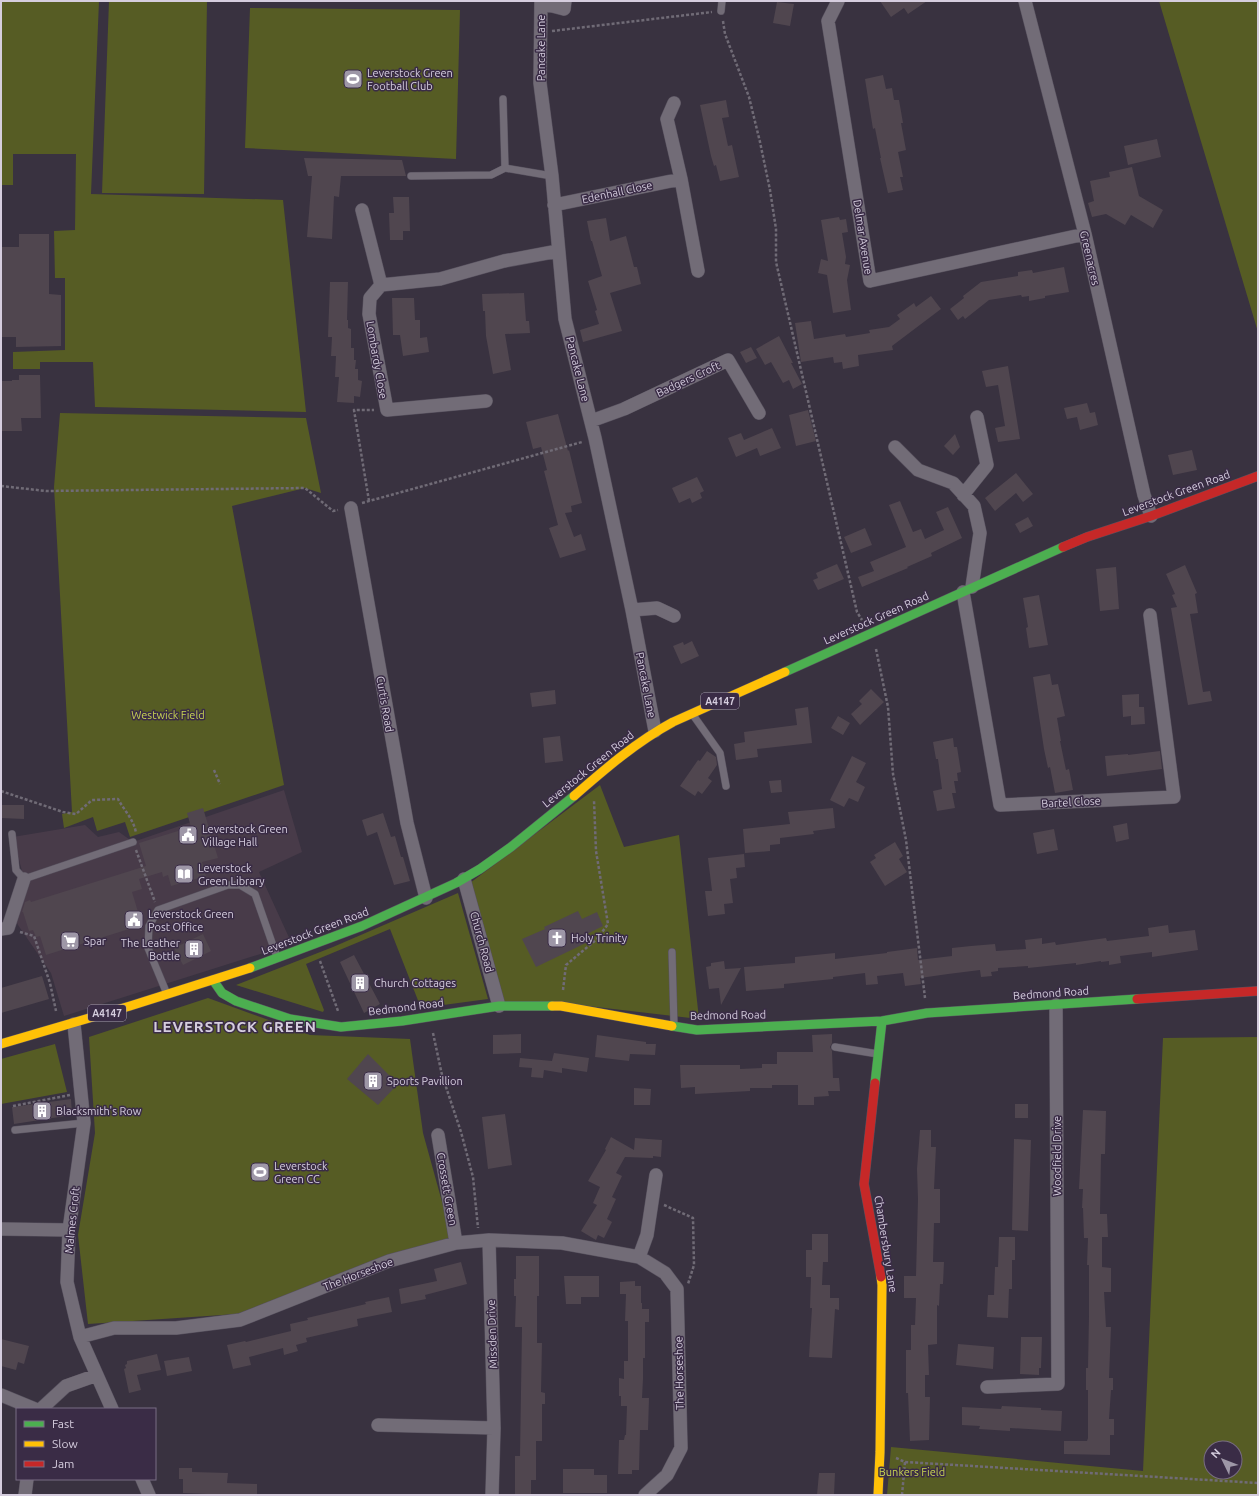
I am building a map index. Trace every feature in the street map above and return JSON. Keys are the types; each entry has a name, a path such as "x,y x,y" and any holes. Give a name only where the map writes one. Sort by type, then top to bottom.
{"street":[{"path":"541,2 564,10 565,1"},
{"name":"Delmar Avenue","path":"838,1 828,21 870,281 1085,234"},
{"name":"Greenacres","path":"1025,1 1085,234 1144,495 1151,516"},
{"name":"Pancake Lane","path":"541,2 540,83 552,176 565,319 596,438 632,610 655,731"},
{"path":"674,103 667,119 681,179 698,271"},
{"name":"Edenhall Close","path":"554,205 681,179"},
{"path":"362,210 380,285 440,279 504,261 558,251"},
{"name":"Lombardy Close","path":"380,285 370,298 369,314 386,410 486,400"},
{"name":"Badgers Croft","path":"591,421 624,409 728,360 759,413"},
{"path":"964,494 987,465 977,417"},
{"path":"895,447 918,470 953,483 974,506 980,533 967,589"},
{"name":"Leverstock Green Road","path":"1,1044 74,1024 213,980 278,959 361,928 426,898 464,878 504,852 625,752 655,731 692,713 872,634 967,589 1087,537 1151,516 1258,476"},
{"name":"Curtis Road","path":"351,508 407,823 426,898"},
{"name":"Bartel Close","path":"967,589 1000,805 1174,797 1150,615"},
{"path":"632,610 656,608 674,616"},
{"name":"Church Road","path":"464,878 500,1006"},
{"path":"4,929 24,879"},
{"name":"Bedmond Road","path":"213,980 222,992 236,1002 290,1019 341,1027 500,1006 560,1006 697,1030 882,1021 927,1012 1258,991"},
{"name":"Woodfield Drive","path":"987,1387 1058,1384 1056,1005"},
{"name":"Chambersbury Lane","path":"878,1495 882,1285 864,1184 882,1021"},
{"name":"Malmes Croft","path":"74,1024 84,1122 69,1230 67,1282 80,1337 112,1408"},
{"name":"Crossett Green","path":"438,1135 456,1243"},
{"path":"640,1257 647,1235 656,1175"},
{"path":"1,1229 69,1230"},
{"name":"The Horseshoe","path":"80,1337 114,1328 176,1328 240,1320 389,1261 456,1243 484,1240 562,1243 640,1257 665,1273 677,1289 681,1448 667,1475 645,1495"},
{"name":"Missden Drive","path":"484,1240 494,1428 492,1495"},
{"path":"42,1408 66,1386 98,1375"},
{"path":"1,1395 33,1408"},
{"path":"378,1425 494,1428"},
{"path":"24,1495 27,1480"},
{"path":"142,1480 149,1495"}],"lane":[{"path":"721,11 722,1"},
{"path":"503,99 505,168"},
{"path":"411,176 491,175 505,168 552,176"},
{"path":"692,713 720,753 726,786"},
{"path":"12,834 16,870 24,879 133,842"},
{"path":"167,994 148,948 149,926 158,910 228,885 240,885 255,894 278,959"},
{"path":"672,952 674,1026"},
{"path":"835,1047 878,1054"},
{"path":"15,1130 84,1122"}],"path":[{"path":"541,32 721,11 725,34 748,97 760,142 776,229 776,262 857,612 872,634 888,707 893,774 906,840 927,1012"},
{"path":"369,501 354,410 386,410"},
{"path":"1,486 46,491 305,488 333,511 351,508 369,501 596,438"},
{"path":"214,770 220,784"},
{"path":"560,1006 566,965 597,939 608,924 596,851 593,779"},
{"path":"1,791 63,812 76,814 92,800 118,799 126,813 131,818 136,832 133,842 158,910"},
{"path":"4,929 34,936 50,983 61,1027"},
{"path":"315,945 338,1012 341,1027"},
{"path":"429,1016 442,1075 461,1132 473,1177 484,1240"},
{"path":"13,1106 81,1093"},
{"path":"652,1200 693,1218 694,1265 685,1294 677,1294"},
{"path":"880,1452 905,1462 1258,1483"},
{"path":"902,1495 905,1462"}],"shaded area":[{"path":"284,790 302,852 259,872 292,944 64,1016 51,973 18,925 9,906 22,871 13,837 85,825 98,837 119,832 133,842"}],"green space":[{"path":"1,1 99,1 91,194 283,200 306,412 95,407 93,362 40,362 40,369 13,369 13,352 65,350 65,278 55,278 54,231 75,230 76,154 13,154 13,185 1,185"},
{"path":"109,1 207,1 204,194 102,193"},
{"path":"1159,1 1258,1 1258,332"},
{"name":"Leverstock Green Football Club","path":"250,8 460,10 456,159 245,148"},
{"name":"Westwick Field","path":"60,413 306,418 321,493 305,488 232,506 284,785 130,837 125,822 97,831 93,817 64,828 62,814 72,812 54,487"},
{"path":"600,785 624,847 679,835 699,1019 562,1003 502,1003 470,883"},
{"path":"458,893 488,999 421,1008 390,929 306,964 324,1010 323,1012 236,985 333,947"},
{"path":"208,998 310,1035 410,1039 423,1133 452,1238 237,1314 88,1324 78,1235 95,1133 89,1037"},
{"name":"Bunkers Field","path":"1258,1037 1258,1495 887,1495 891,1447 1143,1471 1163,1038"},
{"path":"55,1044 67,1092 1,1104 1,1059"}],"building":[{"path":"880,1 927,1 908,14 904,8 891,17"},
{"path":"777,2 794,4 790,26 773,23"},
{"path":"883,75 886,89 892,88 894,100 899,100 903,123 901,123 906,150 898,152 903,177 900,177 903,190 888,193 875,128 873,129 865,79"},
{"path":"726,100 729,117 722,118 728,146 732,145 739,177 720,181 716,165 714,166 711,156 700,105"},
{"path":"1157,139 1161,157 1128,165 1124,146"},
{"path":"304,158 402,160 406,176 341,176 339,197 334,196 332,239 307,237 312,176 308,176"},
{"path":"1132,167 1139,196 1163,210 1153,228 1131,215 1125,225 1106,214 1092,217 1088,203 1094,201 1090,181 1110,177 1109,172"},
{"path":"393,197 409,197 410,231 403,231 403,240 390,240 389,213 394,213"},
{"path":"839,217 840,220 846,219 848,232 842,233 846,257 845,264 850,265 847,280 851,310 833,313 827,275 818,273 821,259 828,261 821,220"},
{"path":"606,218 610,241 626,236 634,267 637,267 641,284 610,293 622,331 583,342 580,330 599,324 595,311 597,310 588,281 602,276 591,241 587,221"},
{"path":"19,234 49,234 49,294 61,295 61,346 16,347 16,337 1,337 1,247 19,247"},
{"path":"1064,267 1069,292 1045,296 1045,298 1029,301 1029,296 1022,297 1021,295 989,300 965,319 963,316 958,320 950,309 964,298 963,296 981,282 1018,276 1018,272 1032,270 1033,273"},
{"path":"330,282 348,282 348,328 351,329 351,348 354,348 354,360 356,360 355,369 358,369 358,380 362,381 360,397 354,396 354,403 337,402 339,377 335,377 336,356 331,356 332,337 328,337"},
{"path":"524,293 526,321 529,321 530,333 505,334 511,370 493,374 486,336 485,311 483,311 482,294"},
{"path":"931,296 941,309 892,346 893,350 858,355 859,366 843,369 842,362 834,363 833,357 801,362 795,323 811,321 814,339 845,334 846,337 870,333 869,330 889,327 900,319 897,315 914,303 916,307"},
{"path":"392,298 414,298 415,320 420,320 420,338 427,337 429,352 403,356 400,335 393,335"},
{"path":"779,336 802,384 793,389 789,380 783,383 771,362 765,365 756,349"},
{"path":"751,347 757,358 746,363 740,352"},
{"path":"1008,366 1020,439 998,442 995,428 1005,426 998,385 986,387 982,371"},
{"path":"19,375 40,375 41,418 21,418 22,431 1,431 1,381 19,380"},
{"path":"1087,403 1090,413 1095,412 1098,425 1080,430 1077,417 1067,419 1064,408"},
{"path":"808,410 816,441 796,446 789,415"},
{"path":"558,414 568,451 569,450 582,503 571,506 572,512 565,513 574,537 581,534 586,550 560,558 549,528 558,525 544,471 547,470 541,447 533,449 526,422"},
{"path":"772,428 781,448 760,456 757,448 736,457 728,438 741,433 744,440"},
{"path":"955,434 960,447 953,455 944,446"},
{"path":"1192,450 1197,470 1173,475 1168,455"},
{"path":"1016,473 1033,494 1023,502 1016,493 995,511 985,498"},
{"path":"697,477 704,491 700,493 702,498 692,503 690,498 679,503 672,488"},
{"path":"900,501 913,532 921,529 925,539 944,530 936,512 948,507 962,538 931,553 932,556 907,567 908,568 862,587 858,577 874,571 870,562 906,547 889,505"},
{"path":"1028,517 1033,526 1020,533 1015,524"},
{"path":"865,528 872,545 851,553 844,537"},
{"path":"837,564 844,579 818,590 813,580 818,578 816,573"},
{"path":"1185,565 1197,593 1195,594 1198,613 1190,614 1203,692 1210,691 1212,701 1188,705 1171,608 1177,607 1172,595 1175,594 1166,574"},
{"path":"1116,567 1119,609 1100,611 1096,569"},
{"path":"1039,595 1048,645 1029,648 1026,628 1028,627 1023,598"},
{"path":"692,641 699,656 681,664 673,646 683,642 684,645"},
{"path":"1050,674 1052,685 1058,684 1065,716 1057,718 1066,770 1069,769 1073,790 1055,793 1050,767 1048,768 1044,749 1033,677"},
{"path":"871,689 884,702 860,725 851,714 862,704 859,701"},
{"path":"555,690 556,704 532,707 530,693"},
{"path":"1139,694 1139,707 1144,707 1145,724 1131,725 1131,716 1123,717 1122,695"},
{"path":"808,707 812,743 757,749 758,757 736,760 734,744 745,742 744,732 797,725 795,709"},
{"path":"838,716 850,723 843,735 831,728"},
{"path":"560,736 563,761 545,763 543,738"},
{"path":"953,738 954,747 957,747 961,772 957,773 958,781 954,781 956,793 952,793 955,808 937,811 933,791 942,789 938,759 936,759 933,742"},
{"path":"707,751 716,757 717,765 708,778 712,781 702,794 698,791 695,796 680,786 698,760 700,761"},
{"path":"1160,751 1162,769 1107,776 1105,756"},
{"path":"852,756 866,763 856,782 865,787 858,802 849,798 844,807 830,800"},
{"path":"781,780 782,792 771,793 769,781"},
{"path":"1,805 24,805 24,819 1,818"},
{"path":"203,808 218,858 202,862 206,876 171,886 168,875 163,877 162,872 139,879 142,889 132,892 142,925 46,955 40,936 36,937 33,930 29,931 22,912 25,902 30,900 31,902 146,866 139,843 191,827 187,813"},
{"path":"833,808 835,828 813,831 814,834 780,838 780,844 770,845 770,851 745,853 743,829 790,824 788,812"},
{"path":"383,813 391,837 395,836 410,881 394,885 377,832 367,836 362,820"},
{"path":"1127,823 1129,839 1116,842 1113,826"},
{"path":"1054,829 1058,850 1037,854 1033,833"},
{"path":"895,842 903,856 899,859 907,872 885,886 870,862 876,858 874,855"},
{"path":"744,854 745,867 736,868 737,878 730,879 733,903 724,904 725,914 708,916 705,891 712,891 708,858"},
{"name":"Holy Trinity","path":"578,911 582,919 597,912 603,926 587,934 590,941 536,967 522,939 545,929 544,927"},
{"path":"1168,925 1169,933 1195,930 1198,950 1152,957 1152,952 1120,956 1121,963 1109,965 1109,961 1101,961 1076,965 1076,963 1028,968 1028,966 998,968 998,971 991,972 992,976 981,977 980,970 920,978 921,984 905,986 903,973 877,976 878,984 866,985 865,973 833,977 833,979 784,984 784,988 746,991 744,967 795,963 795,957 835,953 835,959 917,948 918,960 952,956 952,948 971,946 995,944 996,951 1026,949 1025,940 1042,938 1042,944 1055,942 1056,945 1106,938 1107,941 1149,936 1148,928"},
{"name":"The Leather Bottle","path":"203,934 211,951 183,965 174,948"},
{"name":"Church Cottages","path":"354,955 380,1004 364,1013 340,962"},
{"path":"724,961 725,969 741,968 721,1005 719,988 709,989 706,967 711,966 711,963"},
{"path":"42,976 49,999 1,1013 1,988"},
{"path":"521,1034 521,1053 493,1054 493,1035"},
{"path":"832,1034 832,1043 830,1047 832,1051 833,1078 839,1078 840,1091 828,1091 829,1096 814,1097 814,1105 798,1105 798,1085 772,1085 772,1088 750,1088 750,1091 695,1094 695,1087 681,1088 680,1065 740,1065 740,1069 762,1068 762,1064 777,1064 777,1052 813,1052 812,1035"},
{"path":"597,1035 646,1042 646,1044 656,1044 655,1055 630,1054 629,1061 595,1057"},
{"path":"554,1053 589,1058 587,1072 562,1068 562,1073 544,1070 543,1078 531,1077 532,1068 519,1067 520,1058 552,1061"},
{"name":"Sports Pavillion","path":"368,1054 398,1084 378,1105 347,1079"},
{"path":"634,1088 651,1089 650,1105 634,1105"},
{"name":"Blacksmith's Row","path":"71,1099 72,1115 14,1124 12,1107"},
{"path":"1015,1104 1028,1104 1028,1118 1015,1118"},
{"path":"1083,1110 1106,1111 1105,1154 1101,1154 1100,1214 1107,1214 1108,1237 1102,1237 1102,1267 1111,1268 1111,1292 1104,1292 1106,1327 1111,1327 1109,1378 1113,1378 1109,1419 1114,1419 1114,1435 1110,1435 1110,1455 1064,1454 1064,1441 1087,1441 1088,1438 1088,1390 1086,1390 1086,1368 1088,1368 1089,1265 1087,1265 1088,1238 1084,1238 1082,1208 1083,1189 1079,1189"},
{"path":"505,1114 512,1165 488,1169 482,1117"},
{"path":"920,1130 931,1130 931,1147 936,1147 934,1189 940,1189 940,1223 934,1223 933,1262 944,1262 943,1284 940,1284 939,1306 937,1305 937,1344 928,1345 929,1375 925,1375 925,1397 930,1397 929,1440 910,1441 908,1393 906,1393 906,1350 911,1350 911,1325 915,1325 916,1298 904,1298 904,1276 916,1276 918,1199 917,1169"},
{"path":"611,1137 634,1150 635,1138 662,1140 661,1157 625,1157 616,1173 622,1176 612,1197 616,1199 607,1219 612,1222 604,1238 598,1235 596,1240 581,1231 597,1205 593,1203 600,1187 588,1181 606,1150 605,1149"},
{"path":"1014,1139 1031,1140 1028,1231 1012,1230"},
{"path":"812,1234 828,1234 828,1262 823,1262 822,1285 830,1285 830,1298 839,1298 839,1310 835,1309 832,1358 809,1357 812,1308 810,1308 811,1277 806,1277 806,1250 812,1250"},
{"path":"999,1237 1015,1237 1015,1260 1012,1260 1012,1289 1009,1289 1008,1318 987,1317 988,1295 994,1295 995,1267 998,1267"},
{"path":"516,1256 539,1256 537,1343 542,1343 541,1392 545,1393 545,1404 542,1404 542,1441 536,1441 536,1480 531,1480 531,1495 515,1495 515,1456 520,1456 522,1327 515,1327 516,1296 514,1296 514,1279 516,1279"},
{"path":"461,1262 467,1284 425,1295 426,1299 401,1304 399,1289 437,1281 434,1269"},
{"path":"564,1276 599,1276 599,1297 581,1297 581,1304 566,1304"},
{"path":"635,1281 635,1286 641,1286 642,1309 649,1309 649,1322 645,1322 645,1358 643,1358 642,1398 649,1398 648,1430 640,1430 639,1470 632,1470 632,1474 618,1474 619,1440 624,1440 626,1435 627,1406 621,1406 621,1396 619,1396 619,1378 624,1379 624,1361 628,1361 628,1321 625,1321 626,1294 620,1294 620,1282"},
{"path":"389,1297 392,1312 357,1319 358,1326 306,1338 307,1342 296,1345 298,1351 284,1355 283,1348 249,1357 251,1365 233,1369 227,1345 291,1331 290,1324 308,1320 307,1318"},
{"path":"1021,1337 1042,1337 1041,1368 1039,1368 1039,1375 1020,1374"},
{"path":"1,1339 29,1346 24,1364 18,1362 16,1370 1,1366"},
{"path":"958,1344 994,1347 993,1369 956,1365"},
{"path":"157,1354 161,1370 137,1375 141,1390 129,1393 124,1369 126,1368 125,1365 127,1364 127,1361"},
{"path":"189,1357 192,1371 167,1376 164,1361"},
{"path":"1002,1406 1041,1408 1041,1410 1062,1411 1061,1431 1010,1428 1010,1431 979,1429 980,1426 962,1425 962,1407 1001,1409"},
{"path":"179,1468 192,1468 192,1472 228,1473 227,1483 257,1484 257,1495 206,1495 207,1494 183,1493 183,1479 179,1479"},
{"path":"563,1469 594,1469 594,1475 607,1475 607,1493 563,1493"},
{"path":"819,1473 835,1473 834,1495 817,1495"}],"traffic: fast":[{"path":"785,672 1063,547"},
{"path":"250,968 362,926 456,883 480,869 511,847 574,796"},
{"path":"213,980 222,993 236,1001 290,1019 341,1027 402,1021 499,1006 552,1006"},
{"path":"672,1026 697,1030 882,1021 927,1013 1137,999"},
{"path":"875,1083 882,1021"}],"traffic: slow":[{"path":"574,796 621,756 659,730 673,722 785,672"},
{"path":"1,1044 130,1006 250,968"},
{"path":"552,1006 561,1006 672,1026"},
{"path":"878,1495 880,1452 881,1277"}],"traffic: jam":[{"path":"1063,547 1258,476"},
{"path":"1137,999 1258,991"},
{"path":"875,1083 864,1184 881,1277"}],"place":[{"name":"Leverstock Green Football Club","path":"353,79"},
{"name":"Leverstock Green Village Hall","path":"188,835"},
{"name":"Leverstock Green Library","path":"184,874"},
{"name":"Leverstock Green Post Office","path":"134,920"},
{"name":"Holy Trinity","path":"557,938"},
{"name":"Spar","path":"70,941"},
{"name":"The Leather Bottle","path":"194,949"},
{"name":"Church Cottages","path":"360,983"},
{"name":"Sports Pavillion","path":"373,1081"},
{"name":"Blacksmith's Row","path":"42,1111"},
{"name":"Leverstock Green CC","path":"260,1172"}],"district":[{"name":"LEVERSTOCK GREEN","path":"235,1026"}]}
